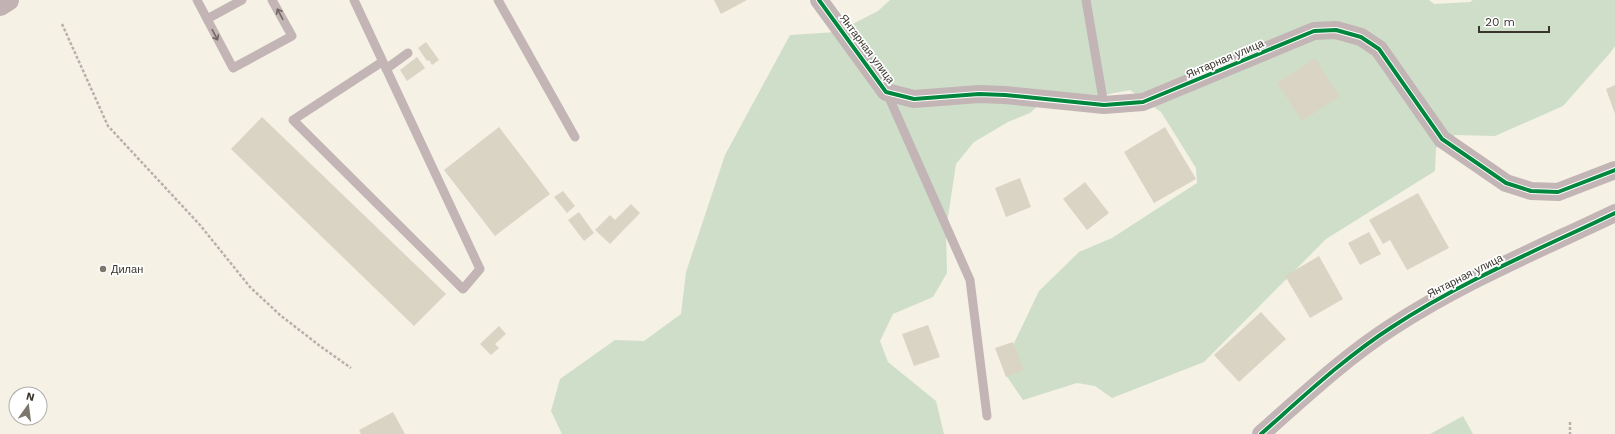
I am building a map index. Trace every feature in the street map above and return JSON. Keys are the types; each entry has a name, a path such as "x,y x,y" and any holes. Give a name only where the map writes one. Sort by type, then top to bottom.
{"main road":[{"path":"0,4 8,0"}],"street":[{"name":"Янтарная улица","path":"819,0 886,92 914,99 979,94 1005,95 1104,105 1143,102 1314,31 1336,30 1361,37 1379,49 1442,139 1506,183 1531,191 1558,192 1615,170"},
{"name":"Янтарная улица","path":"1260,434 1354,354 1417,311 1464,285 1615,213"}],"lane":[{"path":"197,0 233,68 292,36 272,0"},
{"path":"207,19 242,0"},
{"path":"354,0 384,65 480,269 463,289 293,120 384,65 408,53"},
{"path":"498,0 575,137"},
{"path":"1086,0 1104,105"},
{"path":"886,92 970,280 987,416"}],"path":[{"path":"62,24 108,126 200,225 250,287 280,316 351,368"},
{"path":"1570,422 1570,434"}],"green space":[{"path":"890,0 1429,0 1434,4 1470,2 1473,0 1615,0 1615,46 1563,106 1495,136 1455,135 1436,148 1435,171 1326,239 1204,362 1112,398 1095,386 1077,383 1023,400 1006,375 1015,341 1039,291 1079,252 1112,238 1197,183 1196,168 1161,112 1130,90 1094,97 1053,92 1030,113 1008,122 974,142 956,164 946,230 947,273 933,297 893,314 880,341 888,362 936,401 944,434 562,434 551,411 560,379 615,340 644,341 681,314 686,272 725,155 790,35 837,32 878,11"},
{"path":"1463,416 1473,434 1430,434"}],"building":[{"path":"714,0 747,0 721,14"},
{"path":"426,42 439,60 432,65 429,60 427,61 418,48"},
{"path":"417,57 425,68 407,81 400,70"},
{"path":"1315,58 1340,96 1302,121 1277,83"},
{"path":"1615,85 1615,114 1606,89"},
{"path":"262,117 446,294 414,326 231,149"},
{"path":"499,127 550,194 495,236 444,170"},
{"path":"1165,127 1196,179 1154,203 1124,152"},
{"path":"1020,178 1031,207 1006,217 995,188"},
{"path":"1085,182 1109,213 1087,230 1063,199"},
{"path":"563,191 575,206 567,213 554,197"},
{"path":"1418,193 1449,248 1407,270 1390,240 1383,244 1369,220"},
{"path":"631,204 640,213 610,244 595,230 610,215 615,220"},
{"path":"579,212 594,233 584,241 568,220"},
{"path":"1369,232 1381,254 1360,265 1348,243"},
{"path":"1319,256 1343,299 1310,318 1285,276"},
{"path":"1261,312 1286,339 1239,382 1214,355"},
{"path":"928,325 940,357 914,366 902,334"},
{"path":"499,326 506,334 495,344 499,348 491,355 480,344"},
{"path":"1013,342 1024,370 1006,377 995,348"},
{"path":"393,412 405,434 361,434 359,430"}],"cycle path":[{"path":"819,0 886,92 914,99 979,94 1005,95 1104,105 1143,102 1314,31 1336,30 1361,37 1379,49 1442,139 1506,183 1531,191 1558,192 1615,170"},
{"path":"1261,434 1324,378 1357,352 1374,339 1419,310 1502,266 1615,213"}],"place":[{"name":"Дилан","path":"103,269"}]}
